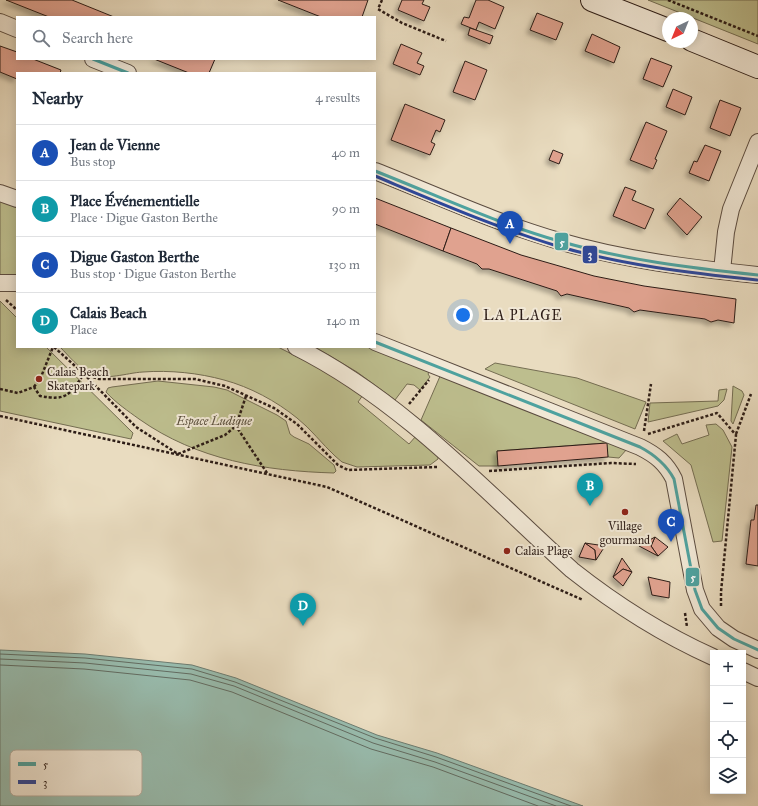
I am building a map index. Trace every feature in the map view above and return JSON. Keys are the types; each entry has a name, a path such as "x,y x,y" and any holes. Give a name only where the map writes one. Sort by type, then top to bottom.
{"street":[{"path":"592,0 662,28"},
{"path":"623,0 662,15"},
{"path":"0,22 16,29"},
{"path":"698,29 758,54"},
{"path":"698,42 758,67"},
{"path":"96,60 126,72"},
{"path":"722,271 726,232 731,209 758,142"},
{"path":"376,171 502,222 558,241 636,260 758,275"},
{"path":"0,192 16,199"},
{"path":"0,283 16,283"},
{"path":"376,342 636,446 658,458 669,470 674,479 695,590 706,615 726,634 758,650"},
{"path":"298,348 342,372 400,415 457,464 582,578 638,617 710,656"},
{"path":"746,672 758,678"}],"path":[{"path":"382,0 378,9 402,23 446,41"},
{"path":"668,0 758,36"},
{"path":"6,299 16,309"},
{"path":"0,389 18,393 34,387 41,376 54,348"},
{"path":"55,348 84,374 136,427 178,454"},
{"path":"400,415 439,367"},
{"path":"34,387 40,396 58,400 72,392 84,374"},
{"path":"84,374 99,379 119,380 150,378 194,379 225,386 274,408 297,424 338,465 348,470 425,468 457,464"},
{"path":"651,384 643,436 717,413 736,435"},
{"path":"722,611 720,603 736,435 750,394"},
{"path":"178,454 225,435 236,426 246,396"},
{"path":"0,416 327,487 588,602"},
{"path":"236,426 268,474"},
{"path":"628,463 636,446"},
{"path":"470,476 489,471 611,463 640,464"},
{"path":"684,606 689,645"}],"green space":[{"path":"648,0 758,0 758,44 698,20 698,12 678,12"},
{"path":"0,199 16,205 16,276 0,276"},
{"name":"Calais Beach Skatepark","path":"0,301 16,317 16,348 47,348 133,433 131,439 0,411"},
{"path":"61,348 280,348 323,370 363,395 358,402 409,444 416,436 438,456 438,459 430,465 357,467 342,462 307,427 289,412 272,400 243,386 195,374 174,372 153,371 103,376 90,373 74,362"},
{"path":"317,348 375,348 430,370 428,374 430,377 420,390 414,385 407,384 395,400 357,372"},
{"path":"495,363 577,378 646,402 635,429 485,369"},
{"path":"441,374 627,449 619,458 608,457 606,443 497,451 498,466 479,466 421,420"},
{"name":"Espace Ludique","path":"158,381 214,387 227,390 277,415 286,421 290,434 309,444 334,465 336,471 334,473 308,472 257,466 208,454 161,433 126,410 106,392 108,388 112,387"},
{"path":"733,386 742,391 744,395 733,424 731,421"},
{"path":"727,389 724,400 718,406 648,422 650,403 718,401 719,390"},
{"path":"716,424 723,430 732,447 722,541 713,542 691,465 663,441 677,434 682,444 709,435 706,425"}],"water":[{"path":"0,650 85,654 192,665 236,678 377,735 437,753 583,806 0,806"}],"building":[{"path":"6,0 72,0 112,16 46,16"},
{"path":"278,0 368,0 362,16 318,16"},
{"path":"402,0 424,0 422,4 430,7 424,21 398,10"},
{"path":"476,0 488,0 504,7 495,29 479,22 476,30 461,24 464,17 469,18"},
{"path":"537,13 563,23 556,40 530,30"},
{"path":"470,28 493,36 490,44 468,35"},
{"path":"592,34 620,47 614,63 585,51"},
{"path":"401,44 422,53 417,63 424,66 420,75 393,64"},
{"path":"0,46 16,52 16,60 36,60 61,70 60,72 16,72 16,79 0,72"},
{"path":"651,58 672,66 663,87 643,79"},
{"path":"156,60 215,60 209,72 186,72"},
{"path":"465,61 487,70 475,100 453,92"},
{"path":"673,89 692,97 685,115 666,107"},
{"path":"720,100 741,108 730,136 710,128"},
{"path":"405,104 445,120 440,132 436,130 431,142 435,144 430,155 391,140"},
{"path":"646,122 667,131 655,159 657,160 653,169 630,160"},
{"path":"705,145 721,151 709,181 689,173 694,161 697,162"},
{"path":"553,150 563,154 559,164 549,160"},
{"path":"625,187 636,191 632,200 654,209 645,229 613,216"},
{"path":"376,198 451,228 443,251 376,224"},
{"path":"680,198 702,217 687,235 667,214"},
{"path":"451,228 521,255 594,276 644,286 736,299 734,323 718,320 711,322 705,319 640,310 634,312 629,308 567,294 561,296 557,291 489,269 482,269 477,264 443,251"},
{"path":"607,443 608,457 498,466 497,451"},
{"path":"756,505 758,505 758,566 746,564 751,520 754,520"},
{"path":"655,537 668,547 658,556 651,546"},
{"path":"655,537 651,546 658,556 639,546"},
{"path":"585,543 595,550 596,560 579,557"},
{"path":"585,543 605,546 596,560 595,550"},
{"path":"622,558 632,572 623,569 613,577"},
{"path":"623,569 632,572 623,586 613,577"},
{"path":"648,577 670,582 669,598 652,595"}],"transit line":[{"name":"5","path":"96,60 126,72"},
{"name":"5","path":"376,171 512,226 583,248 683,266 758,275"},
{"name":"3","path":"376,176 488,222 534,239 582,253 681,271 757,280"},
{"name":"5","path":"376,342 640,447 651,453 664,464 674,479 695,590 702,609 718,628 734,639 758,650"}],"place":[{"name":"Jean de Vienne","path":"510,244"},
{"name":"Calais Beach Skatepark","path":"39,379"},
{"name":"Place Événementielle","path":"590,506"},
{"name":"Village gourmand","path":"625,512"},
{"name":"Digue Gaston Berthe","path":"671,542"},
{"name":"Calais Plage","path":"507,551"},
{"name":"Calais Beach","path":"303,626"}],"district":[{"name":"LA PLAGE","path":"523,315"}]}
